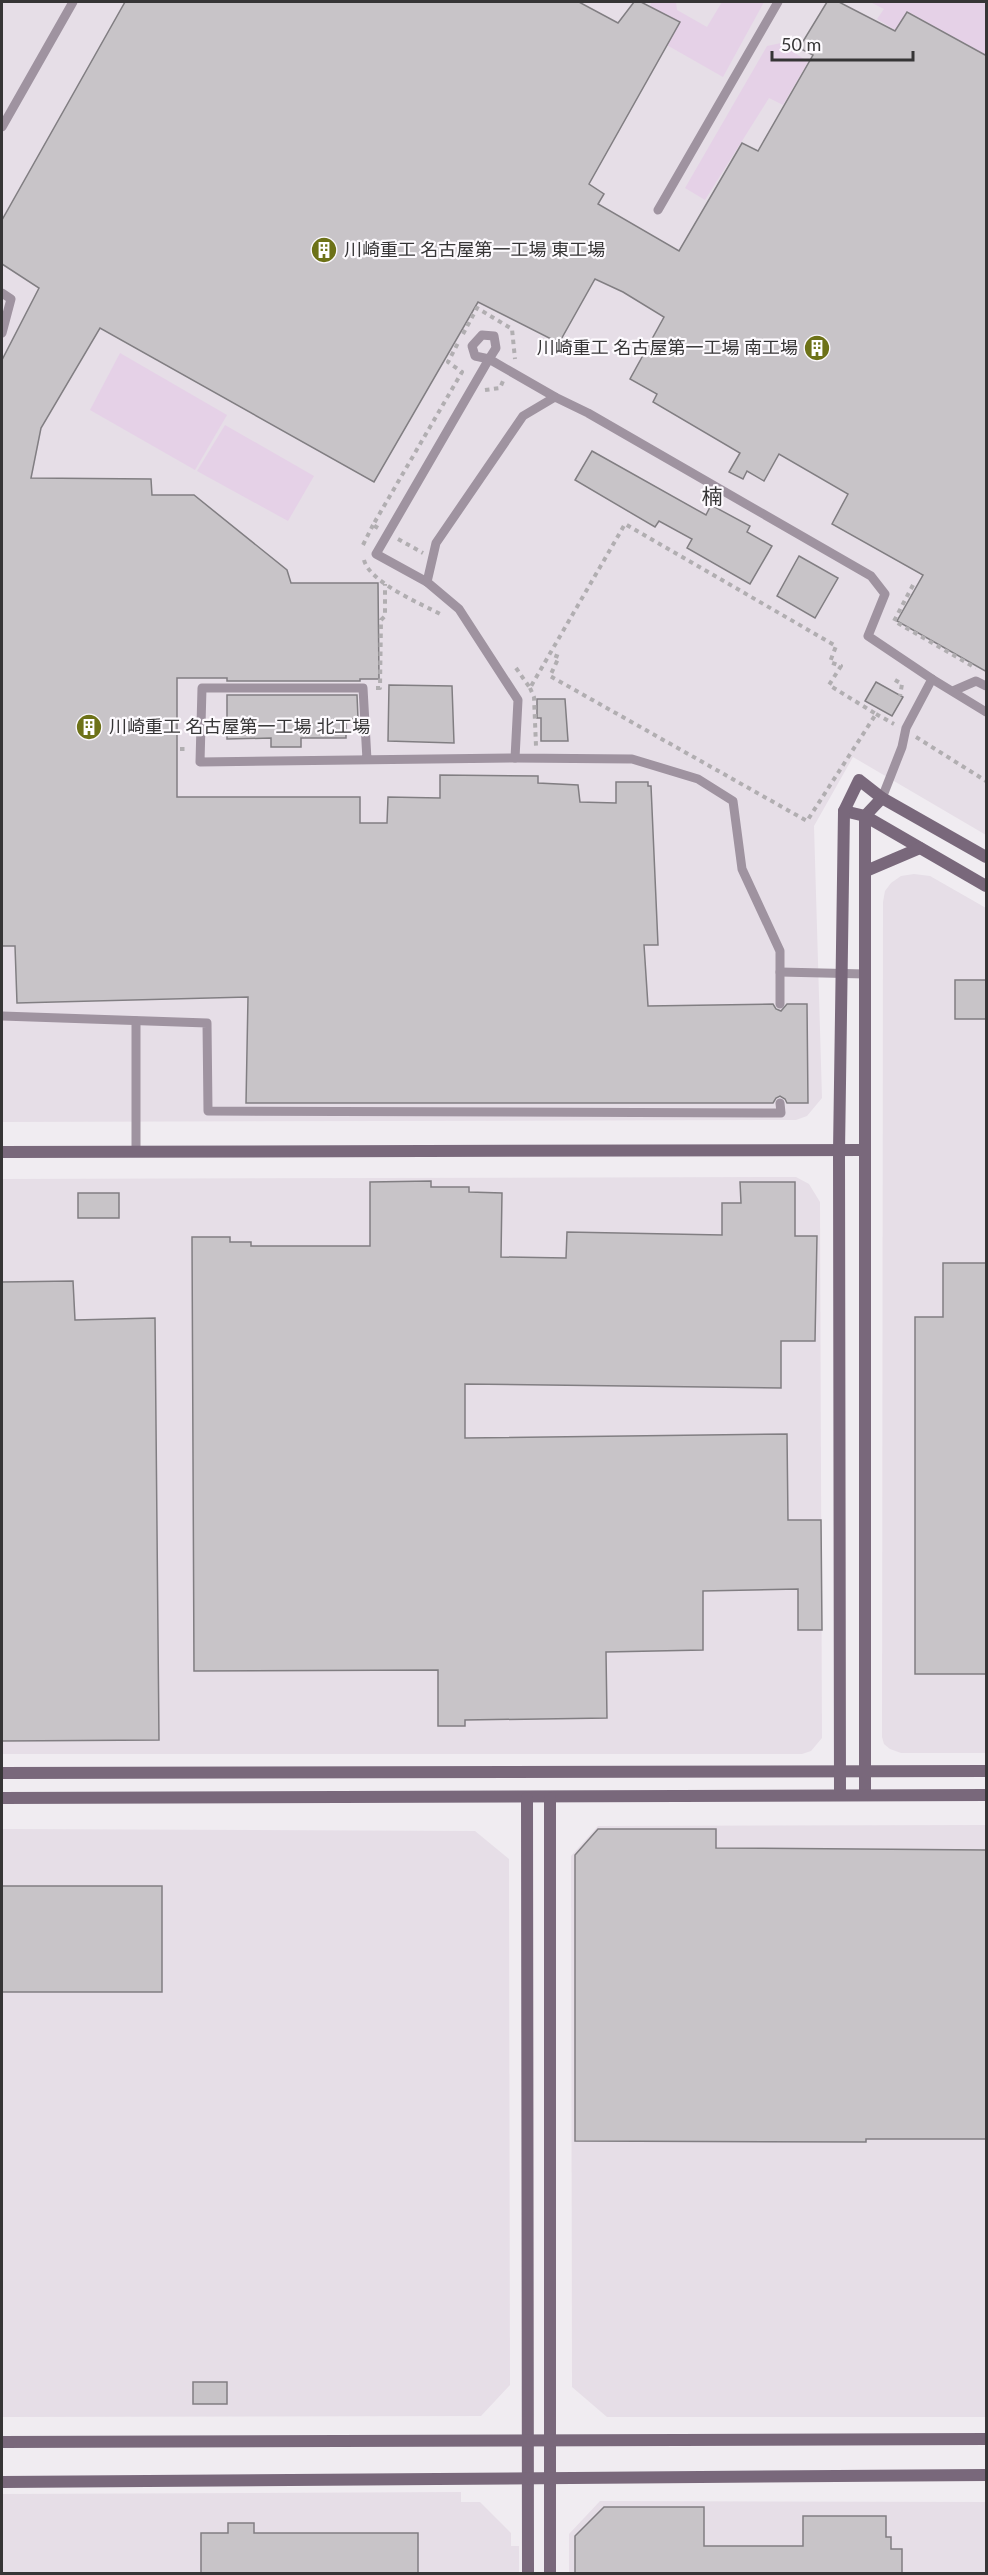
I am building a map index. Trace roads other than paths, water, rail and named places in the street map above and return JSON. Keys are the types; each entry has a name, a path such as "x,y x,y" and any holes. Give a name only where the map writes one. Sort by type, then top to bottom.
{"street":[{"path":"840,1794 839,1151 844,811 859,780 882,798 987,857"},
{"path":"865,1795 865,816 882,798"},
{"path":"844,811 865,816 987,886"},
{"path":"866,871 920,848"},
{"path":"2,1152 864,1150"},
{"path":"2,1773 987,1770"},
{"path":"2,1798 987,1795"},
{"path":"527,1798 528,2574"},
{"path":"550,1798 550,2574"},
{"path":"2,2442 987,2439"},
{"path":"2,2482 987,2475"}],"lane":[{"path":"2,127 73,2"},
{"path":"658,210 778,2"},
{"path":"2,293 11,299 2,333"},
{"path":"515,758 518,700 459,609 427,582 376,554 489,359 588,413 871,576 885,594 868,636 987,712"},
{"path":"427,582 436,543 523,416 555,397"},
{"path":"882,798 907,731 906,728 932,679"},
{"path":"954,691 976,681 987,686"},
{"path":"368,760 363,688 202,688 200,762 368,760 515,758 632,759 698,779 733,801 742,869 780,951 780,1004"},
{"path":"780,972 865,974"},
{"path":"2,1016 207,1023 208,1111 781,1113 780,1103"},
{"path":"136,1021 136,1152"}],"place":[{"name":"川崎重工 名古屋第一工場 東工場","path":"324,250"},
{"name":"川崎重工 名古屋第一工場 南工場","path":"817,348"},
{"name":"川崎重工 名古屋第一工場 北工場","path":"89,727"}],"district":[{"name":"楠","path":"712,497"}]}
